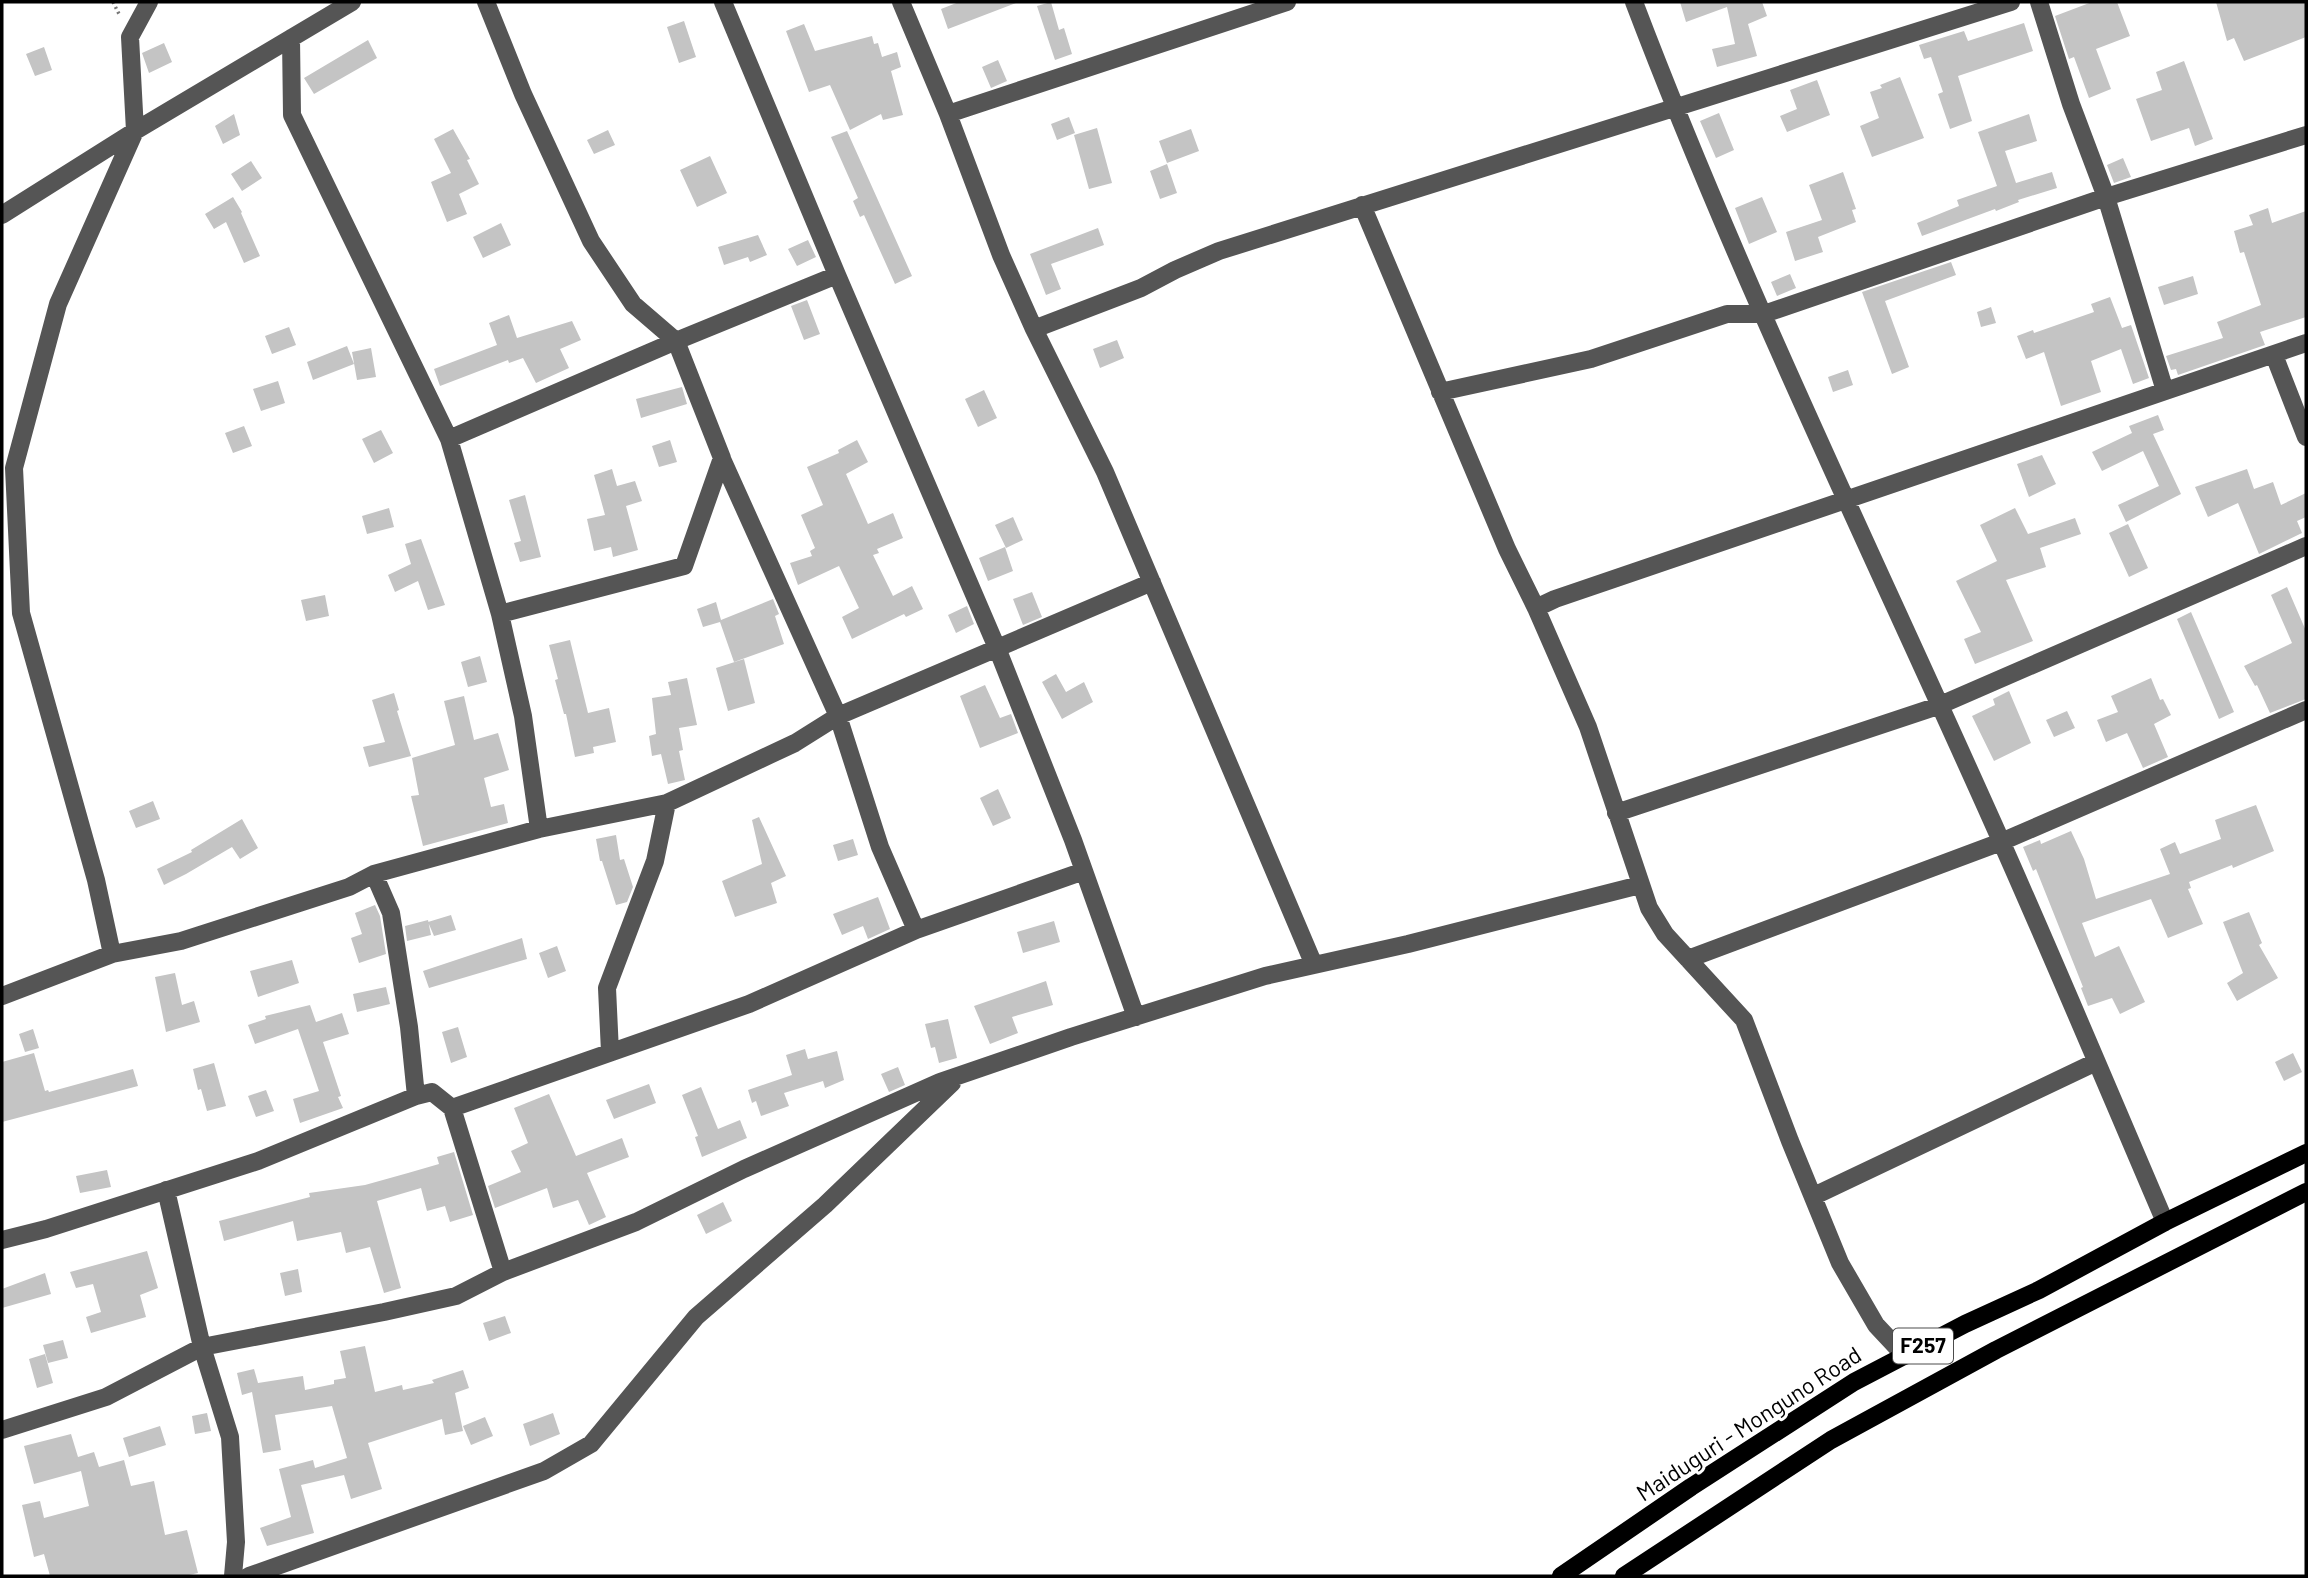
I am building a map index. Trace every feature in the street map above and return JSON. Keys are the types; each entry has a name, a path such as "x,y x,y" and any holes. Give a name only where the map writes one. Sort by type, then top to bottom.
{"main road":[{"name":"Maiduguri - Monguno Road","path":"1561,1576 1691,1487 1854,1382 1965,1324 2039,1290 2165,1222 2306,1153"},
{"name":"F257","path":"1625,1576 1831,1440 1996,1350 2306,1192"}],"street":[{"path":"112,954 96,880 21,613 14,468 58,304 135,131 130,37 149,2"},
{"path":"2,215 135,131 352,2"},
{"path":"486,2 523,94 591,241 633,304 676,341 722,459 838,716 880,847 916,930"},
{"path":"723,2 998,648 1084,871 1136,1017"},
{"path":"901,2 948,114 1001,255 1034,329 1105,472 1314,965"},
{"path":"948,114 1287,2"},
{"path":"1634,2 1674,107 1844,500 2001,842 2165,1222"},
{"path":"1034,329 1141,288 1219,251 2011,2"},
{"path":"2039,2 2071,103 2106,197 2165,391"},
{"path":"291,38 292,115 449,439 500,614 523,716 539,828"},
{"path":"1440,392 1591,359 1727,314 1764,314 2106,197 2306,135"},
{"path":"1362,205 1507,549 1588,727 1649,908 1665,934 1744,1020 1840,1263 1876,1325 1905,1356"},
{"path":"449,439 837,275"},
{"path":"1536,608 1555,599 2306,343"},
{"path":"2274,355 2306,437"},
{"path":"500,614 684,566 722,459"},
{"path":"1616,813 1938,706 2306,546"},
{"path":"2,996 112,954 181,942 349,887 374,874 539,828 667,803 795,743 838,716 1152,582"},
{"path":"1688,959 2001,842 2306,710"},
{"path":"610,1052 607,988 655,861 667,803"},
{"path":"452,1108 749,1004 916,930 1084,871"},
{"path":"374,874 391,913 409,1027 416,1096"},
{"path":"2,1430 106,1397 202,1347 456,1296 503,1272 636,1222 744,1169 962,1074 1265,976 1640,885"},
{"path":"1814,1196 2096,1062"},
{"path":"249,1576 544,1471 591,1444 696,1317 825,1205 962,1074"},
{"path":"2,1240 258,1161 416,1096 432,1092 452,1108 503,1272"},
{"path":"166,1191 202,1347 230,1437 236,1542 233,1576"}],"building":[{"path":"959,2 1016,3 948,29 941,9"},
{"path":"1051,2 1059,30 1064,28 1072,54 1055,60 1037,6"},
{"path":"1680,2 1762,2 1767,16 1748,24 1757,56 1717,67 1712,49 1735,44 1727,7 1686,22"},
{"path":"2092,2 2117,2 2130,36 2096,49 2111,89 2089,98 2074,57 2069,59 2055,16"},
{"path":"2216,2 2306,2 2306,37 2244,61 2234,38 2227,41"},
{"path":"684,21 696,57 679,63 667,27"},
{"path":"2024,23 2033,51 1958,76 1972,121 1950,129 1938,94 1943,92 1931,57 1924,59 1919,45 1964,31 1968,41"},
{"path":"804,24 815,51 872,36 874,44 878,43 882,57 897,52 901,67 891,71 903,115 883,120 881,114 850,130 830,85 809,92 786,31"},
{"path":"368,40 377,58 314,94 304,78"},
{"path":"164,43 172,62 149,73 142,53"},
{"path":"44,47 52,70 35,76 26,54"},
{"path":"998,60 1007,81 991,88 982,67"},
{"path":"2184,61 2213,139 2195,146 2189,128 2151,141 2136,99 2162,90 2156,72"},
{"path":"1900,77 1924,138 1872,157 1860,126 1879,118 1870,92"},
{"path":"1817,80 1830,115 1787,132 1780,116 1797,109 1790,90"},
{"path":"1719,113 1734,150 1716,158 1700,121"},
{"path":"234,114 240,135 223,144 215,126"},
{"path":"2029,114 2037,141 2005,151 2016,183 2052,172 2057,188 1922,236 1917,223 1959,206 1957,200 1997,186 1978,132"},
{"path":"1069,117 1075,133 1057,140 1051,124"},
{"path":"1097,128 1112,183 1089,189 1074,135"},
{"path":"453,129 470,159 467,160 479,184 459,194 467,214 447,222 431,182 451,173 434,139"},
{"path":"1191,129 1199,151 1167,163 1159,141"},
{"path":"608,130 615,145 594,154 587,140"},
{"path":"847,131 912,276 895,284 864,215 860,217 853,201 858,198 831,137"},
{"path":"710,156 727,193 697,207 680,170"},
{"path":"2123,158 2131,177 2114,183 2107,165"},
{"path":"251,161 262,178 242,191 231,174"},
{"path":"1167,164 1177,193 1160,199 1150,171"},
{"path":"1843,172 1856,209 1852,210 1856,222 1818,237 1823,252 1795,261 1786,232 1822,220 1809,185"},
{"path":"233,197 260,256 244,263 226,222 214,229 205,214"},
{"path":"1762,197 1777,232 1749,244 1735,208"},
{"path":"2268,208 2272,223 2306,211 2306,317 2260,332 2265,345 2178,375 2176,369 2171,370 2166,356 2223,338 2217,322 2261,305 2244,252 2240,253 2234,231 2253,225 2249,215"},
{"path":"501,223 511,245 483,258 473,237"},
{"path":"1098,228 1104,245 1051,264 1061,289 1046,295 1030,254"},
{"path":"758,235 767,255 750,262 748,257 724,265 718,247"},
{"path":"808,240 816,257 797,266 788,249"},
{"path":"1951,262 1956,275 1885,301 1909,367 1892,374 1862,292"},
{"path":"1790,274 1796,288 1777,296 1771,282"},
{"path":"2193,276 2198,294 2164,305 2158,287"},
{"path":"2110,297 2122,328 2131,325 2149,378 2133,384 2121,349 2091,361 2101,392 2061,406 2044,352 2026,359 2017,336 2033,330 2034,333 2094,312 2091,304"},
{"path":"807,300 820,334 804,340 791,306"},
{"path":"1991,307 1996,323 1981,327 1977,312"},
{"path":"509,315 517,338 572,321 581,340 560,349 569,368 536,383 523,358 509,363 508,360 440,386 434,369 497,345 489,323"},
{"path":"289,327 296,345 272,354 265,336"},
{"path":"1117,340 1124,358 1100,368 1093,349"},
{"path":"347,346 354,364 313,380 307,362"},
{"path":"371,348 376,377 357,380 352,352"},
{"path":"1848,370 1853,385 1833,392 1828,377"},
{"path":"278,381 285,403 261,411 253,389"},
{"path":"682,387 687,404 641,418 636,399"},
{"path":"984,390 997,418 978,427 965,399"},
{"path":"2158,415 2164,430 2153,434 2181,494 2126,522 2118,505 2159,486 2143,451 2102,471 2092,452 2132,433 2129,426"},
{"path":"244,426 252,446 233,453 225,433"},
{"path":"381,430 393,453 374,463 362,439"},
{"path":"670,440 677,462 659,467 652,446"},
{"path":"857,440 868,462 846,474 868,524 893,513 903,538 877,549 879,553 873,555 893,596 912,586 923,609 906,617 904,614 852,639 842,617 859,608 839,566 798,585 790,563 812,556 810,551 815,548 801,515 823,505 807,467 839,453 838,450"},
{"path":"2042,455 2056,484 2029,497 2017,464"},
{"path":"612,469 617,486 635,481 642,501 626,506 638,550 613,557 611,547 594,551 587,519 605,515 594,475"},
{"path":"2247,469 2254,489 2273,482 2281,505 2306,493 2306,517 2297,521 2302,533 2259,554 2238,503 2208,517 2195,487"},
{"path":"525,495 541,557 520,562 514,543 521,541 509,500"},
{"path":"389,508 394,527 367,534 362,516"},
{"path":"2015,508 2028,534 2075,518 2081,534 2040,548 2046,567 2006,580 2033,641 1975,664 1964,639 1981,632 1956,581 1997,561 1980,525"},
{"path":"1013,517 1023,540 1006,548 995,525"},
{"path":"2128,524 2148,568 2129,577 2109,533"},
{"path":"421,539 445,605 428,610 418,581 395,592 388,575 411,564 405,544"},
{"path":"1005,547 1013,571 988,581 979,558"},
{"path":"2287,587 2306,631 2306,699 2270,713 2257,685 2255,686 2244,666 2292,643 2271,595"},
{"path":"1032,592 1042,617 1023,625 1013,599"},
{"path":"325,595 329,616 306,621 301,600"},
{"path":"773,599 779,614 775,616 784,644 734,662 720,622 703,627 697,609 716,602 721,620"},
{"path":"967,606 974,624 956,633 948,615"},
{"path":"2191,612 2234,712 2219,719 2177,619"},
{"path":"570,640 588,713 609,708 616,742 593,747 594,753 575,757 549,645"},
{"path":"480,656 487,682 468,687 461,662"},
{"path":"744,659 755,703 728,711 716,668"},
{"path":"1056,674 1066,692 1084,682 1093,702 1062,719 1042,682"},
{"path":"687,678 697,725 679,728 683,750 679,751 685,780 668,784 661,754 652,756 649,736 656,734 652,698 671,695 668,682"},
{"path":"2151,678 2160,700 2163,699 2171,715 2154,724 2168,757 2143,768 2127,733 2106,742 2097,720 2118,712 2111,696"},
{"path":"985,685 1000,718 1011,714 1018,733 980,748 960,696"},
{"path":"2009,691 2031,743 1994,761 1972,716 1995,705 1993,699"},
{"path":"394,693 411,756 369,767 363,747 385,742 372,700"},
{"path":"464,696 474,740 498,733 509,770 484,778 491,807 504,804 508,823 423,846 411,796 419,795 412,758 455,745 444,701"},
{"path":"2067,711 2075,728 2054,737 2046,720"},
{"path":"998,789 1011,818 993,826 980,798"},
{"path":"153,801 160,819 136,828 129,811"},
{"path":"2256,805 2274,851 2189,882 2191,888 2188,889 2203,924 2168,938 2151,899 2082,923 2095,957 2119,946 2145,1002 2120,1014 2112,998 2088,1006 2036,869 2033,871 2023,847 2040,840 2041,844 2071,831 2084,859 2096,899 2170,874 2160,849 2175,842 2180,854 2221,839 2215,820"},
{"path":"759,817 786,876 771,883 777,903 735,917 722,881 762,864 752,820"},
{"path":"242,819 258,848 240,859 232,847 164,885 157,869 192,852 191,850"},
{"path":"616,835 620,860 624,859 633,887 627,902 616,905 600,861 596,839"},
{"path":"853,839 858,855 838,861 833,845"},
{"path":"878,897 890,929 868,939 863,926 842,935 833,914"},
{"path":"375,905 380,916 386,954 359,963 351,938 362,934 355,913"},
{"path":"2249,912 2262,943 2259,945 2278,978 2237,1001 2227,983 2243,973 2223,922"},
{"path":"451,915 456,930 434,936 428,922"},
{"path":"428,920 431,935 407,941 405,926"},
{"path":"1054,921 1060,942 1023,953 1017,932"},
{"path":"522,938 527,959 429,988 423,971"},
{"path":"557,946 566,971 548,978 539,953"},
{"path":"292,960 299,983 258,997 250,971"},
{"path":"175,973 182,1005 194,1001 200,1022 166,1032 155,977"},
{"path":"1046,981 1053,1005 1012,1017 1018,1033 990,1044 974,1006"},
{"path":"386,987 390,1004 357,1012 353,994"},
{"path":"310,1005 316,1022 342,1013 349,1034 323,1042 343,1108 300,1123 293,1099 319,1091 298,1029 255,1044 248,1025 266,1019 265,1016"},
{"path":"948,1019 957,1058 939,1063 935,1047 931,1048 925,1024"},
{"path":"458,1027 467,1057 451,1063 442,1032"},
{"path":"33,1029 39,1048 25,1052 19,1034"},
{"path":"805,1049 808,1059 837,1051 844,1080 825,1088 823,1081 784,1093 789,1106 761,1116 756,1101 752,1103 748,1090 792,1075 786,1055"},
{"path":"34,1053 45,1091 133,1069 138,1086 2,1122 2,1062"},
{"path":"2293,1053 2302,1072 2284,1081 2275,1062"},
{"path":"214,1063 226,1106 207,1111 193,1069"},
{"path":"898,1067 905,1085 889,1092 881,1074"},
{"path":"649,1084 656,1103 614,1119 606,1100"},
{"path":"701,1087 718,1129 740,1120 747,1138 702,1157 695,1137 698,1136 682,1095"},
{"path":"266,1090 274,1111 256,1117 248,1096"},
{"path":"549,1094 576,1156 622,1138 629,1157 587,1173 606,1217 589,1225 578,1200 553,1208 547,1188 495,1208 488,1186 521,1172 511,1151 528,1143 514,1108"},
{"path":"454,1152 473,1215 450,1222 445,1206 427,1211 421,1188 377,1201 401,1288 384,1293 370,1247 346,1253 341,1232 297,1241 293,1221 224,1241 219,1221 310,1197 309,1193 365,1185 439,1164 437,1157"},
{"path":"107,1170 111,1187 80,1193 76,1176"},
{"path":"723,1202 732,1221 706,1234 697,1215"},
{"path":"147,1251 158,1288 140,1295 146,1317 91,1333 86,1317 101,1312 93,1284 76,1288 70,1272"},
{"path":"298,1269 302,1292 285,1296 280,1273"},
{"path":"45,1273 51,1294 2,1308 2,1289"},
{"path":"505,1316 511,1333 489,1341 483,1323"},
{"path":"63,1340 68,1358 48,1363 43,1345"},
{"path":"365,1346 375,1392 402,1385 403,1390 434,1383 432,1380 463,1370 469,1388 455,1393 463,1431 445,1435 442,1419 368,1443 382,1489 351,1499 344,1475 301,1485 314,1533 267,1546 260,1528 291,1517 279,1469 313,1460 315,1468 347,1458 332,1406 275,1415 281,1450 263,1453 252,1392 242,1395 237,1373 254,1369 258,1383 303,1376 305,1390 334,1384 334,1380 346,1378 340,1351"},
{"path":"45,1354 53,1383 37,1388 29,1359"},
{"path":"207,1413 211,1431 195,1434 192,1416"},
{"path":"553,1413 560,1434 530,1446 523,1424"},
{"path":"485,1417 493,1436 471,1445 463,1426"},
{"path":"160,1426 166,1445 129,1457 123,1438"},
{"path":"71,1434 78,1457 94,1452 99,1467 124,1460 131,1486 154,1481 165,1535 187,1530 198,1573 185,1576 50,1576 44,1554 34,1557 22,1505 40,1501 44,1518 89,1506 81,1471 34,1484 24,1446"}]}
